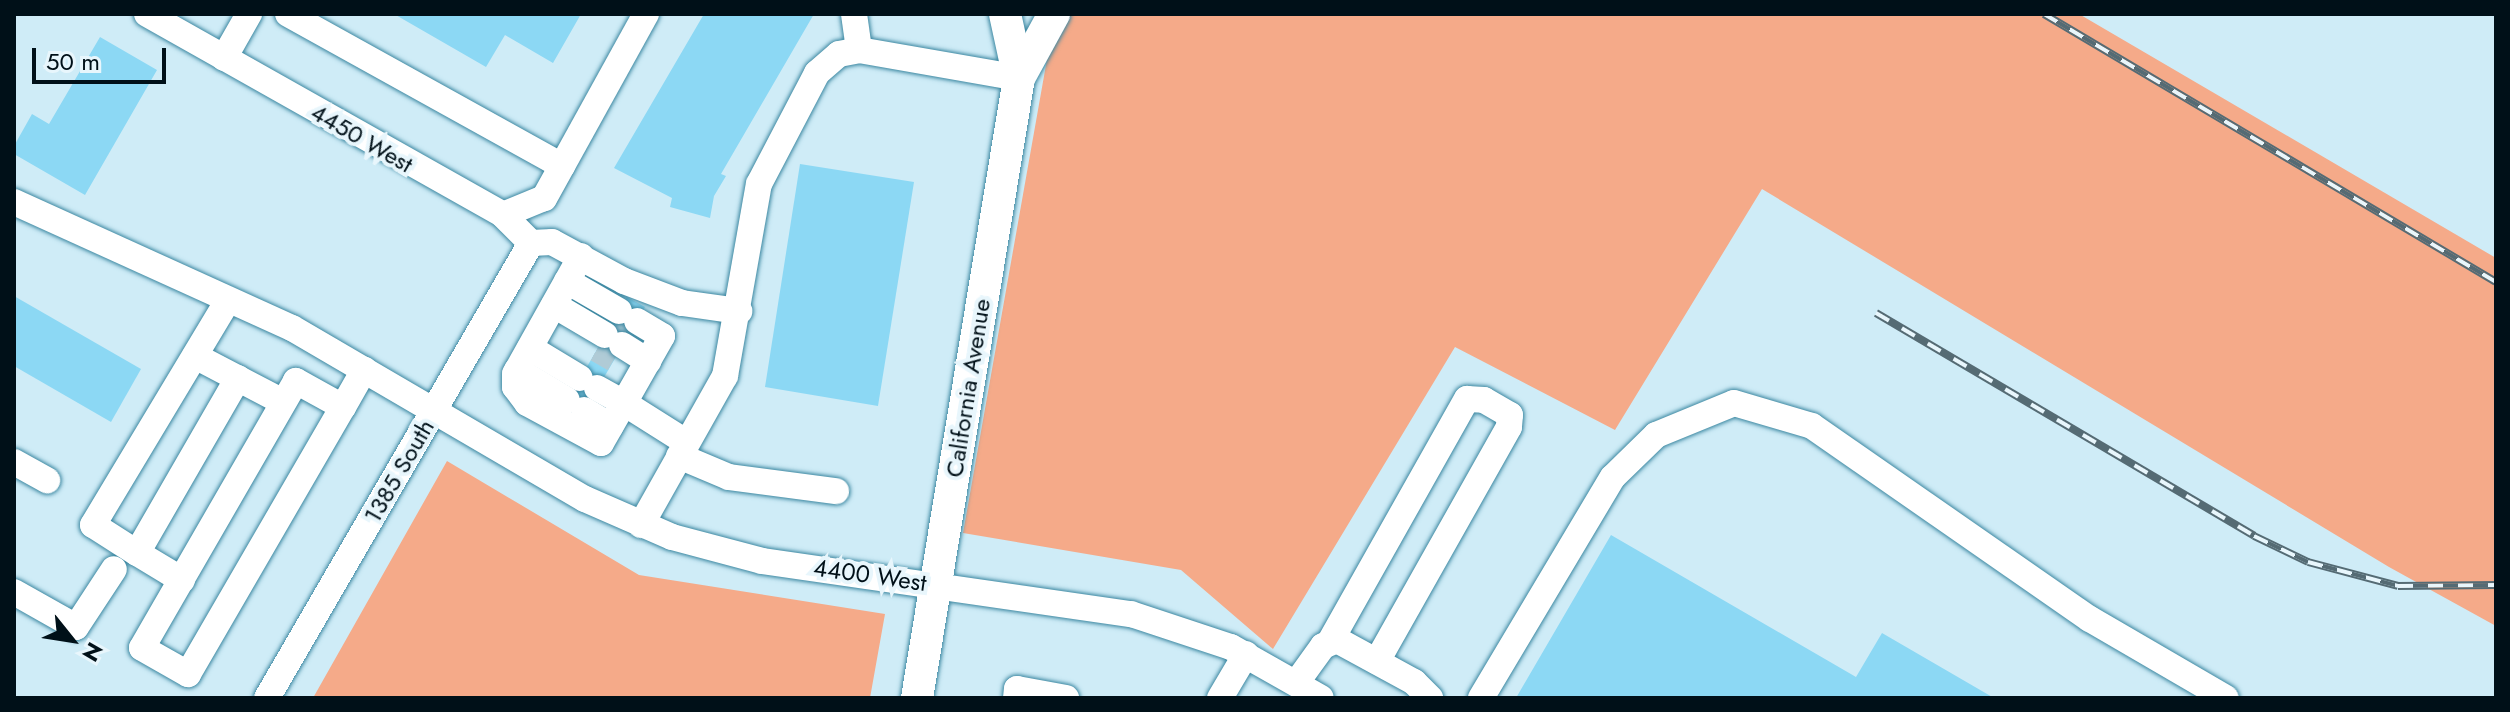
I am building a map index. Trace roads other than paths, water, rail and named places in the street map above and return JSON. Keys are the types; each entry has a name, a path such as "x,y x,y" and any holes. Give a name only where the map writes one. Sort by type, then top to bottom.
{"main road":[{"name":"California Avenue","path":"1005,14 1019,78"},
{"name":"California Avenue","path":"917,698 1019,78 1054,14"}],"street":[{"name":"4450 West","path":"147,14 503,215 531,243"},
{"path":"224,58 249,14"},
{"path":"288,14 562,166"},
{"path":"503,215 544,198 646,14"},
{"path":"854,14 859,50"},
{"path":"641,525 725,376 739,311 759,184 817,73 839,54 859,50 1019,78"},
{"name":"4400 West","path":"14,202 292,328 434,411 641,525 762,561 1131,614 1184,628 1246,654 1321,698"},
{"path":"531,243 552,242 624,281 682,303 739,311"},
{"name":"1385 South","path":"267,698 531,243"},
{"path":"557,299 617,335 662,336 601,443 527,403 515,387 524,359 557,299 581,256"},
{"path":"557,299 617,335 648,361"},
{"path":"182,580 93,525 228,300"},
{"path":"195,356 283,402"},
{"path":"524,359 729,477 836,491"},
{"path":"343,407 296,381 142,648 188,674 343,407 364,370"},
{"path":"137,553 238,378"},
{"path":"1297,682 1331,640 1467,399 1484,400 1510,415 1509,427 1377,661"},
{"path":"1481,698 1613,477 1656,435 1734,403 1812,426 2090,619 2226,698"},
{"path":"14,462 47,480"},
{"path":"14,592 76,627 114,569"},
{"path":"1331,640 1377,661 1430,698"},
{"path":"1220,698 1246,654"},
{"path":"1016,698 1017,689 1066,698"}],"tunnel":[{"path":"612,323 630,333"},
{"path":"597,349 614,359"}],"railway":[{"path":"2044,14 2496,282"},
{"path":"1876,313 2254,536 2308,562 2398,586 2496,585"}]}
